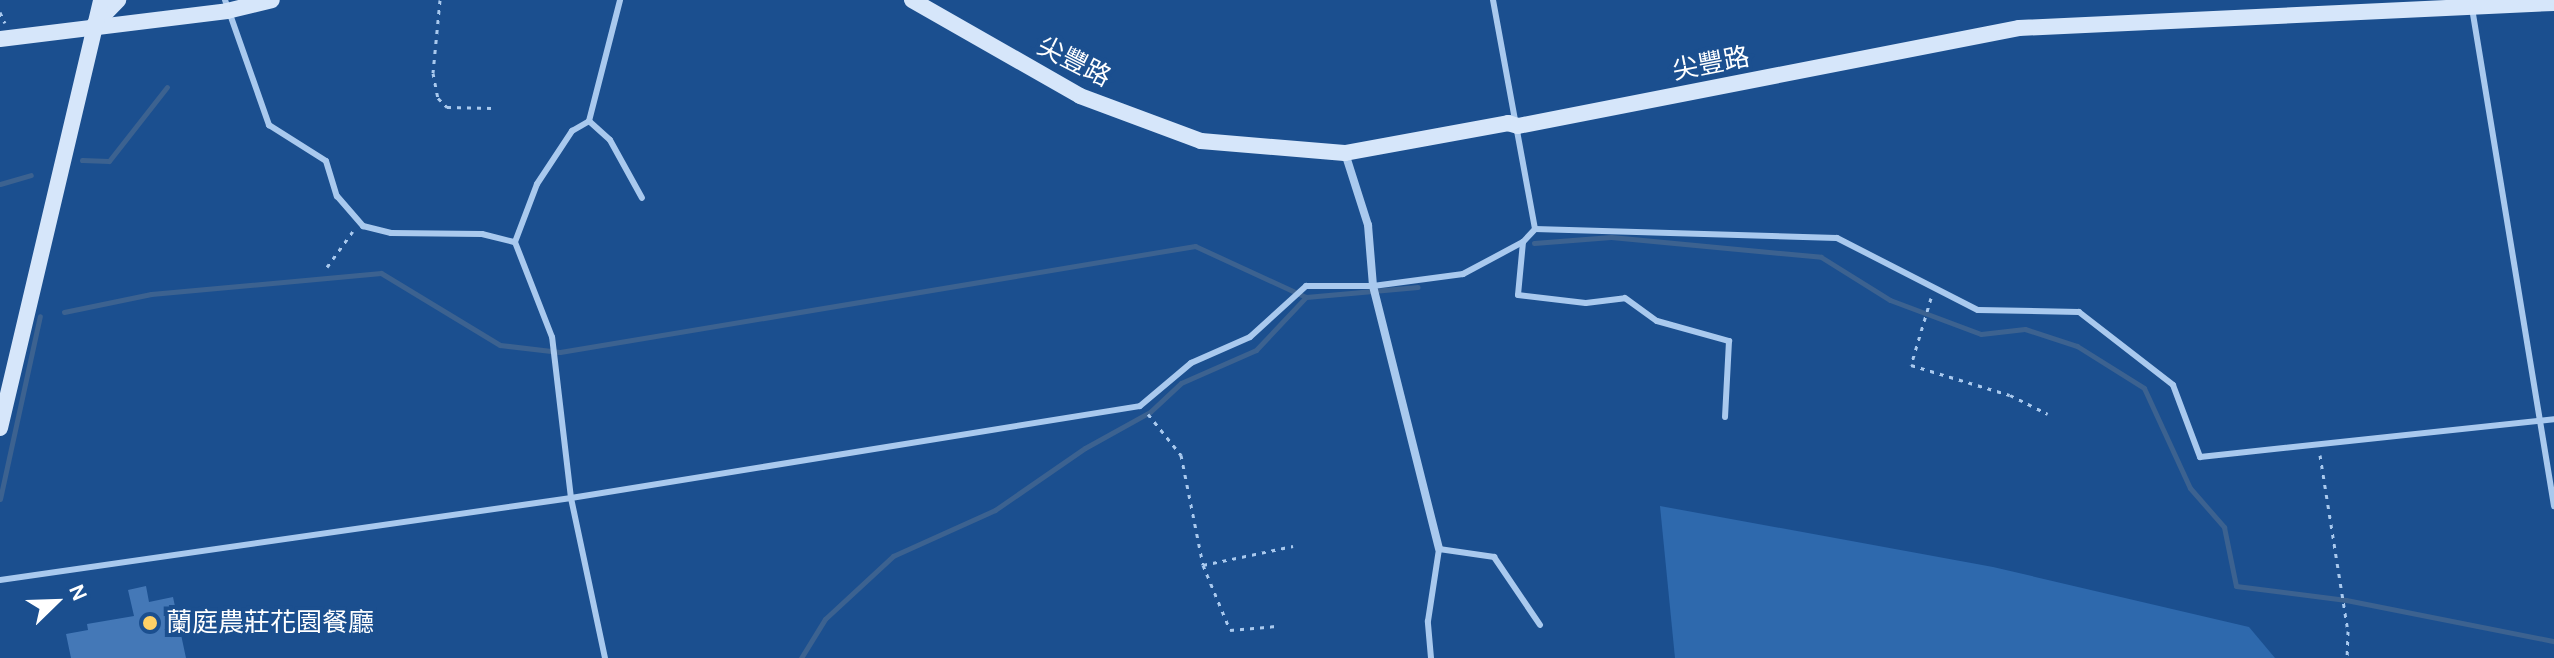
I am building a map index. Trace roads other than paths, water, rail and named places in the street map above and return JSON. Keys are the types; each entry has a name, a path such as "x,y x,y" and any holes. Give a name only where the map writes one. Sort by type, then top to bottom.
{"street":[{"path":"0,428 90,29 101,0"},
{"path":"90,29 118,0"},
{"path":"0,39 90,29 272,0"},
{"name":"尖豐路","path":"912,0 1080,96 1201,141 1345,153 1508,123 1518,126 2019,28 2472,4 2554,3"},
{"path":"1345,153 1368,225 1374,287 1439,549"}],"lane":[{"path":"605,658 571,498 552,337 515,242 537,184 572,131 589,121 620,0"},
{"path":"1493,0 1535,229"},
{"path":"2472,4 2537,421 2554,506"},
{"path":"226,5 269,125 326,161 337,196 359,223 391,233 482,234 515,242"},
{"path":"589,121 610,140 642,198"},
{"path":"0,580 571,498 1140,406 1191,363 1250,337 1306,286 1374,287 1463,274 1523,242 1535,229 1837,238 1978,310 2079,312 2173,385 2200,457 2319,448 2554,419"},
{"path":"1523,242 1518,295 1586,303 1625,298 1657,321 1729,341 1725,417"},
{"path":"1431,658 1428,621 1439,549 1494,557 1540,625"}],"waterway":[{"path":"82,160 109,161 167,87"},
{"path":"0,184 31,175"},
{"path":"1534,243 1611,237 1821,257 1890,300 1981,334 2025,329 2077,346 2144,388 2190,488 2224,527 2236,586 2346,600 2554,641"},
{"path":"64,312 151,294 381,273 500,345 560,352 1195,246 1306,297 1418,287"},
{"path":"801,658 825,619 893,556 995,510 1085,448 1150,412 1181,383 1256,350 1306,297"},
{"path":"0,499 40,316"}],"place":[{"name":"蘭庭農莊花園餐廳","path":"150,623"}]}
